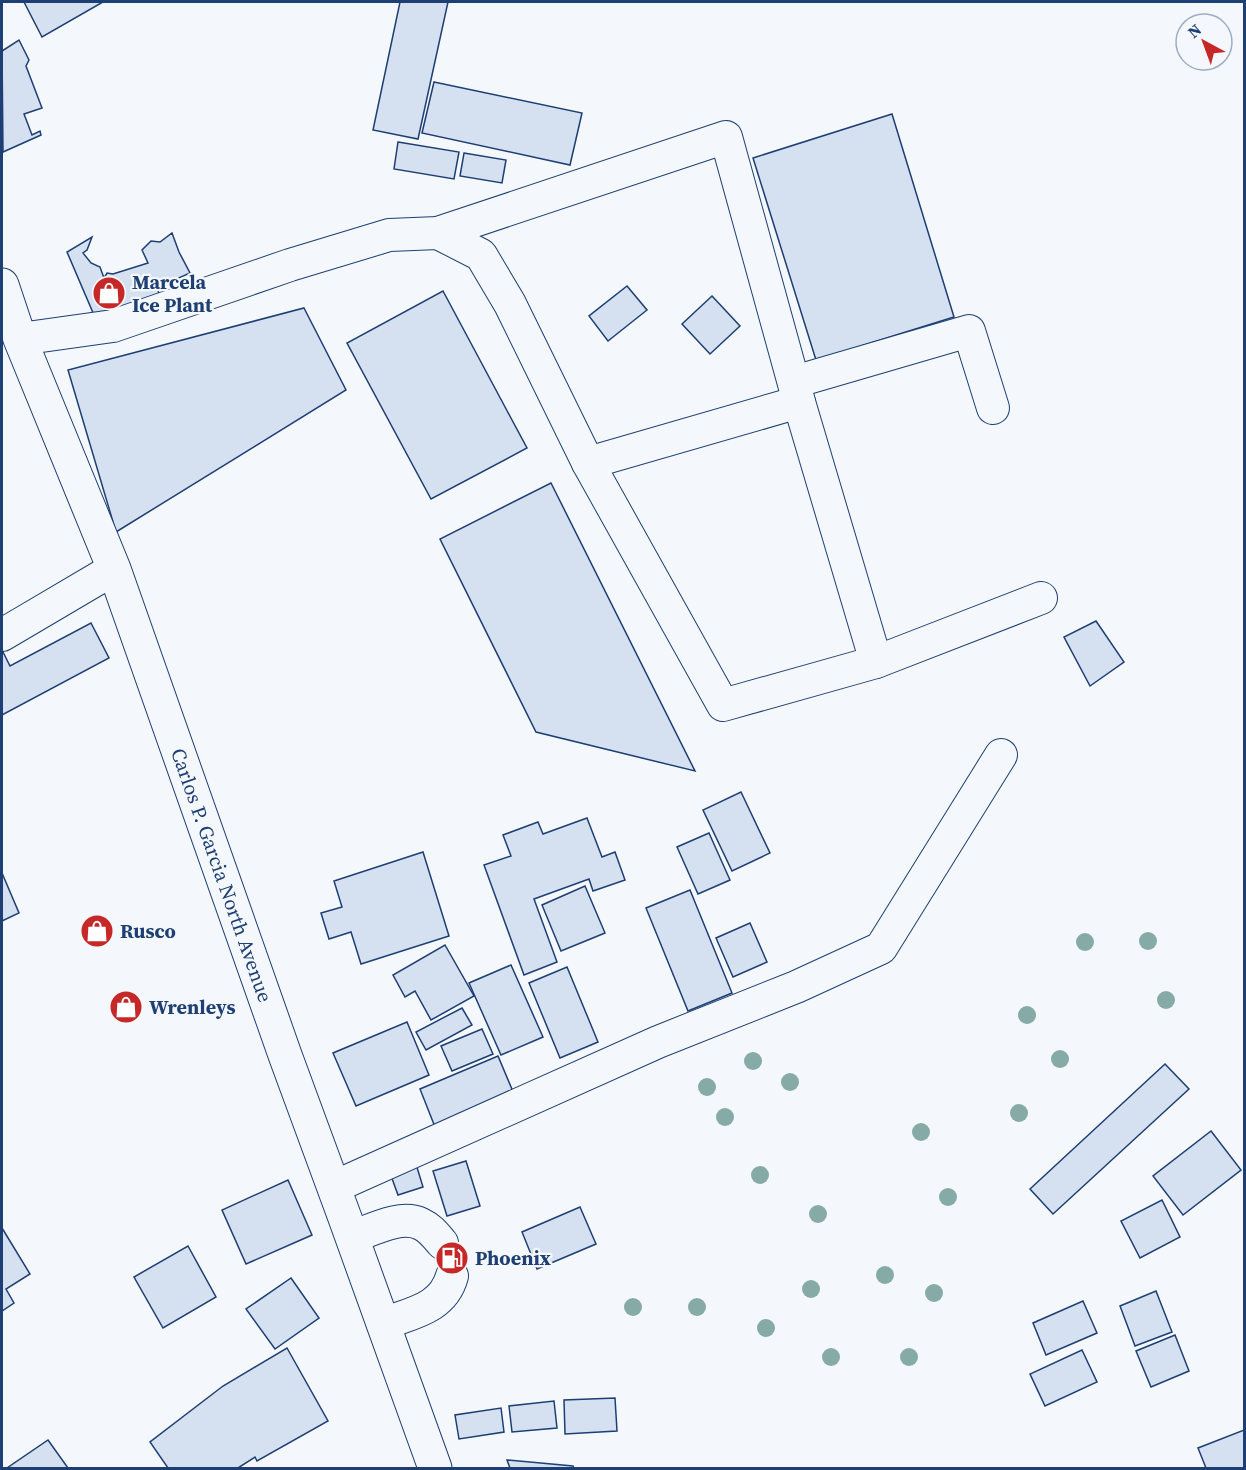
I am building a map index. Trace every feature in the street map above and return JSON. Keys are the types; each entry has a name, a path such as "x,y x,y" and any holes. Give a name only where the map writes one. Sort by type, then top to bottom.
{"main road":[{"name":"Carlos P. Garcia North Avenue","path":"2,285 20,339 114,569 285,1055 435,1468"}],"street":[{"path":"20,339 113,326 290,265 389,235 438,233 726,137 796,392 876,662"},
{"path":"438,233 481,255 510,304 588,463 723,705 876,662 1041,598"},
{"path":"588,463 969,331 993,408"},
{"path":"2,635 114,569"},
{"path":"334,1187 658,1042 796,987 881,948 1001,755"},
{"path":"352,1236 399,1221 410,1221 430,1230 442,1243"},
{"path":"383,1324 435,1302 448,1289 452,1276"}],"building":[{"path":"24,2 103,2 42,37"},
{"path":"400,2 448,2 418,139 373,130"},
{"path":"19,40 29,60 26,66 42,108 24,114 32,135 40,131 41,135 3,152 2,51"},
{"path":"434,82 582,113 570,165 422,133"},
{"path":"892,114 954,317 816,360 753,158"},
{"path":"398,142 459,152 454,179 394,169"},
{"path":"464,153 506,160 502,183 460,176"},
{"path":"172,233 190,273 157,288 162,302 97,322 67,252 92,237 87,250 83,253 91,263 100,267 104,278 107,273 113,274 148,263 142,250 151,241 160,242"},
{"path":"627,286 647,310 608,341 589,316"},
{"path":"443,291 527,448 431,499 347,343"},
{"path":"712,296 740,326 710,354 682,324"},
{"path":"304,308 346,390 116,532 68,370"},
{"path":"551,483 695,771 536,732 440,539"},
{"path":"1096,621 1124,662 1090,686 1064,637"},
{"path":"91,623 109,658 2,715 2,650 10,666"},
{"path":"741,792 770,853 732,871 703,810"},
{"path":"587,818 602,857 615,852 625,880 593,891 589,879 534,899 557,962 524,975 484,865 511,856 503,835 538,822 543,834"},
{"path":"709,833 730,880 698,894 677,847"},
{"path":"423,852 449,936 361,964 351,932 329,939 321,913 342,907 334,881"},
{"path":"2,873 19,913 2,921"},
{"path":"585,886 605,933 561,951 542,905"},
{"path":"690,890 732,993 688,1011 646,908"},
{"path":"750,923 767,962 733,977 716,938"},
{"path":"445,945 474,996 431,1020 415,991 405,997 393,975"},
{"path":"511,965 543,1037 501,1055 469,983"},
{"path":"567,967 598,1042 560,1058 529,983"},
{"path":"462,1008 472,1025 426,1050 416,1032"},
{"path":"407,1022 429,1075 356,1106 333,1053"},
{"path":"482,1029 493,1054 452,1071 441,1046"},
{"path":"498,1056 514,1094 435,1127 420,1089"},
{"path":"1165,1064 1189,1089 1053,1214 1030,1189"},
{"path":"1211,1131 1241,1170 1183,1215 1153,1176"},
{"path":"466,1161 480,1206 447,1216 433,1171"},
{"path":"416,1164 423,1187 398,1195 390,1173"},
{"path":"288,1180 312,1235 246,1264 222,1210"},
{"path":"1162,1200 1180,1237 1140,1258 1121,1221"},
{"path":"580,1207 596,1244 537,1269 522,1232"},
{"path":"2,1228 30,1274 6,1289 14,1303 2,1311"},
{"path":"188,1246 216,1297 163,1328 134,1277"},
{"path":"291,1278 319,1318 275,1349 246,1309"},
{"path":"1156,1291 1172,1332 1135,1346 1120,1306"},
{"path":"1083,1301 1097,1333 1046,1355 1033,1323"},
{"path":"1175,1335 1189,1371 1151,1387 1136,1351"},
{"path":"287,1348 328,1421 257,1461 255,1457 238,1468 168,1468 150,1442 223,1386"},
{"path":"1082,1350 1097,1382 1045,1406 1030,1374"},
{"path":"615,1398 617,1431 565,1434 564,1400"},
{"path":"554,1401 557,1428 512,1432 509,1406"},
{"path":"501,1408 504,1432 459,1439 455,1415"},
{"path":"1244,1430 1244,1468 1206,1468 1198,1448"},
{"path":"48,1440 68,1468 7,1468"},
{"path":"507,1460 573,1466 574,1468 510,1468"}],"place":[{"name":"Marcela Ice Plant","path":"109,293"},
{"name":"Rusco","path":"97,931"},
{"name":"Wrenleys","path":"126,1007"},
{"name":"Phoenix","path":"452,1258"}]}
